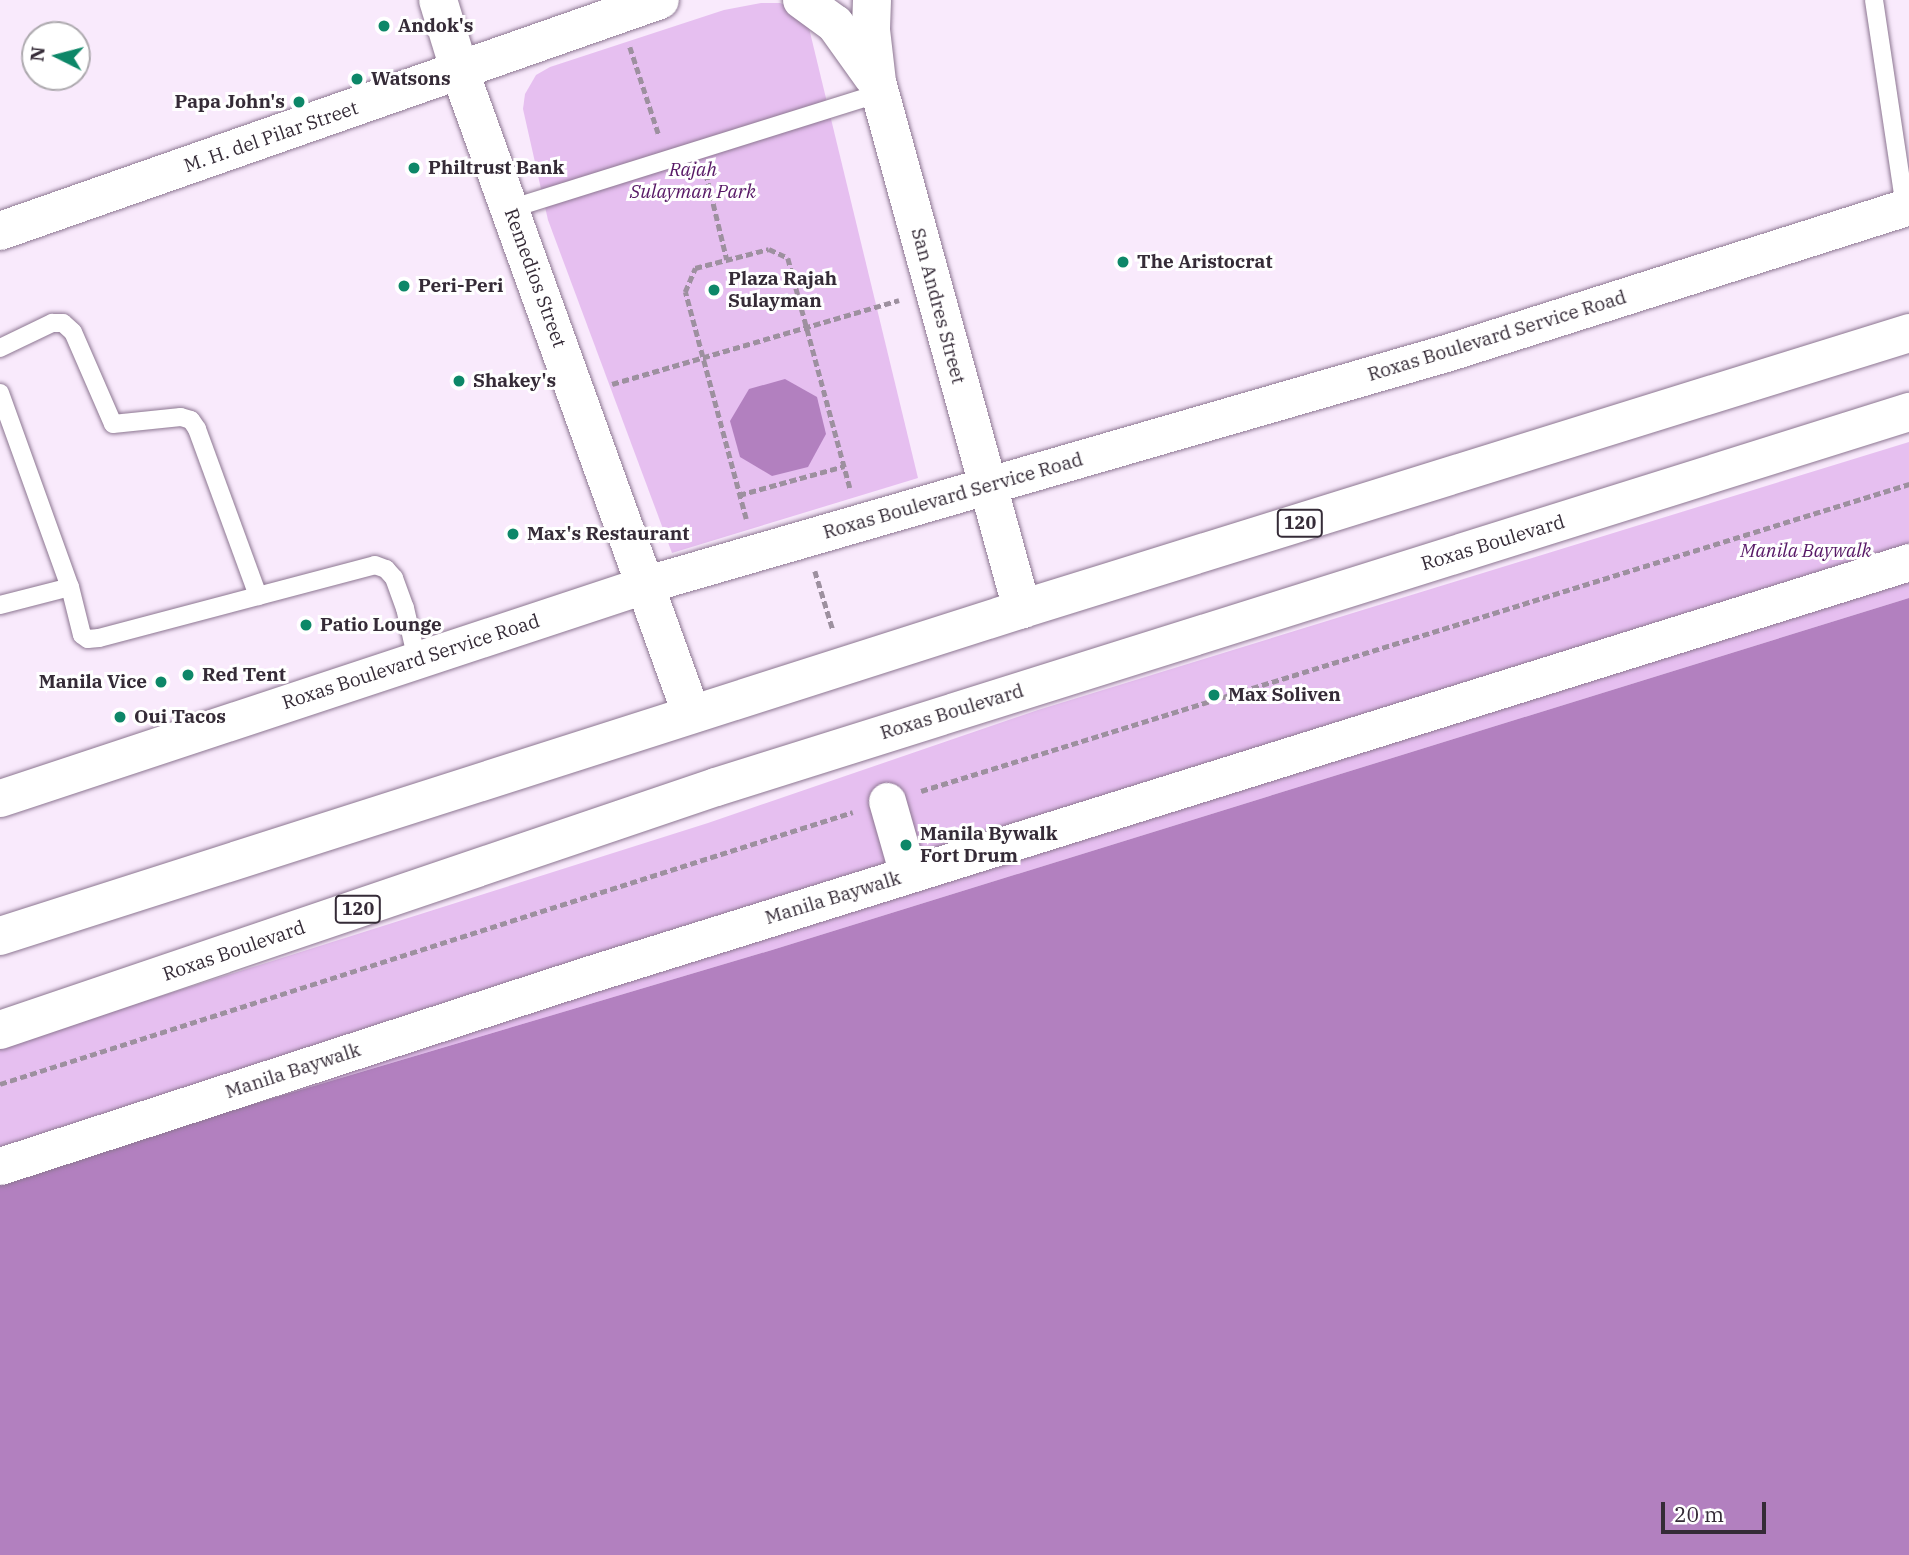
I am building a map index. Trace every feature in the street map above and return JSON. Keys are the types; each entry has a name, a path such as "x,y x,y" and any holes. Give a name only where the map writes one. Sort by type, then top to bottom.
{"main road":[{"name":"Remedios Street","path":"438,0 460,72 647,584 691,713"},
{"name":"M. H. del Pilar Street","path":"0,231 460,72 658,0"},
{"path":"802,0 835,24 879,88"},
{"name":"San Andres Street","path":"872,0 871,30 879,88 1022,609"},
{"name":"120","path":"0,936 691,713 1909,333"},
{"name":"Roxas Boulevard","path":"0,1030 766,771 1909,412"}],"street":[{"name":"Roxas Boulevard Service Road","path":"0,798 647,584 1446,353 1907,207"},
{"name":"Manila Baywalk","path":"0,1166 908,874 1909,562"},
{"path":"887,801 908,874"}],"lane":[{"path":"1874,0 1907,207"},
{"path":"510,209 700,149 879,88"},
{"path":"0,348 52,323 63,323 73,332 113,424 181,417 191,421 197,429 258,596"},
{"path":"0,393 71,587 82,635 88,639 375,565 386,569 394,578 405,608 417,660"},
{"path":"0,605 71,587"}],"path":[{"path":"619,15 667,159"},
{"path":"700,149 727,260"},
{"path":"745,516 685,292 695,268 769,249 788,258 849,485"},
{"path":"578,394 933,290"},
{"path":"739,495 844,466"},
{"path":"0,1084 887,801 1909,484"}],"green space":[{"name":"Rajah Sulayman Park","path":"761,3 780,3 795,9 808,24 918,478 672,553 548,220 523,109 525,94 536,75 550,67 724,10"},
{"name":"Manila Baywalk","path":"1909,442 1909,598 772,950 0,1179 0,1047 708,823 1038,710"}],"shaded area":[{"path":"785,379 817,397 826,434 808,467 772,476 740,457 730,421 749,389"},
{"path":"1909,598 1909,1555 0,1555 0,1179 772,950"}],"place":[{"name":"Andok's","path":"384,26"},
{"name":"Watsons","path":"357,79"},
{"name":"Papa John's","path":"299,102"},
{"name":"Philtrust Bank","path":"414,168"},
{"name":"The Aristocrat","path":"1123,262"},
{"name":"Peri-Peri","path":"404,286"},
{"name":"Plaza Rajah Sulayman","path":"714,290"},
{"name":"Shakey's","path":"459,381"},
{"name":"Max's Restaurant","path":"513,534"},
{"name":"Patio Lounge","path":"306,625"},
{"name":"Red Tent","path":"188,675"},
{"name":"Manila Vice","path":"161,682"},
{"name":"Max Soliven","path":"1214,695"},
{"name":"Oui Tacos","path":"120,717"},
{"name":"Manila Bywalk Fort Drum","path":"906,845"}]}
